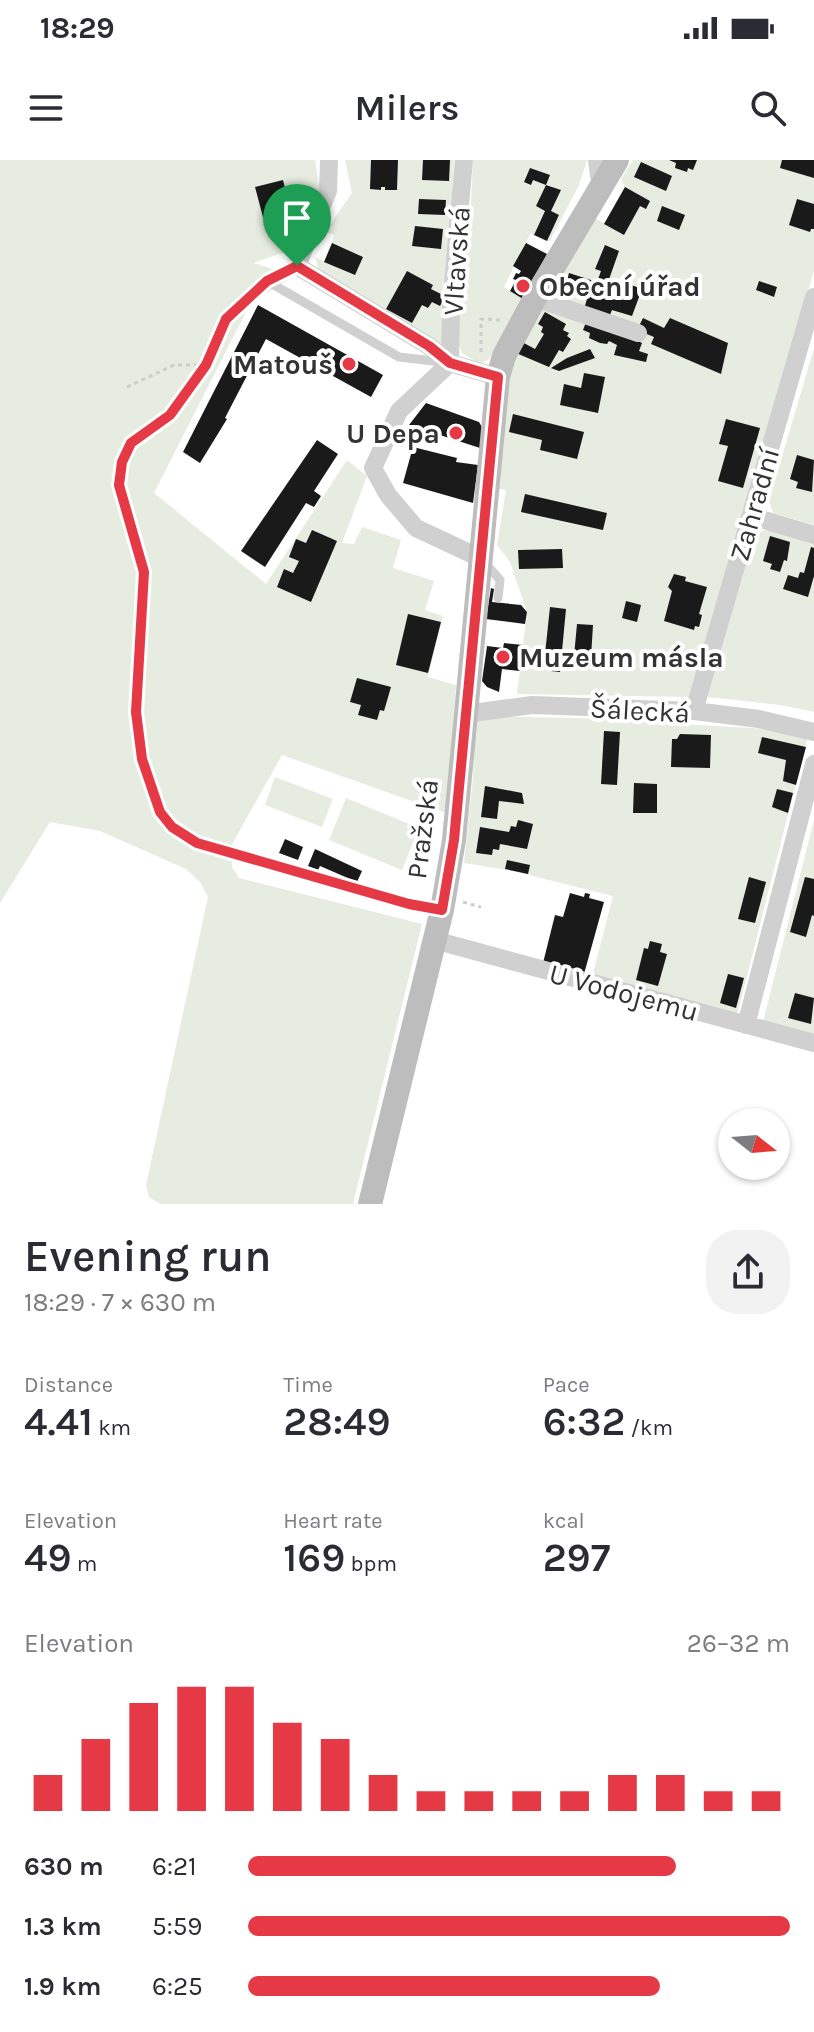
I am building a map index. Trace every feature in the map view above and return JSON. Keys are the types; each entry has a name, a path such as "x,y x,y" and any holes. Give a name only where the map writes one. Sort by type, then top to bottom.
{"street":[{"path":"329,160 328,191 297,266 429,346 450,363 498,377"},
{"name":"Vltavská","path":"450,363 451,307 464,160"},
{"name":"Pražská","path":"371,1200 442,910 454,840 498,377 504,356 600,170 617,160"},
{"name":"Zahradní","path":"694,711 814,297"},
{"path":"535,298 638,333"},
{"path":"450,363 399,411 373,468 388,495 416,528 480,558"},
{"path":"751,516 814,535"},
{"name":"Šálecká","path":"465,714 532,705 694,711 759,719 814,732"},
{"path":"746,1025 814,764"},
{"name":"U Vodojemu","path":"434,940 814,1043"}],"lane":[{"path":"267,281 399,357 450,363"},
{"path":"480,558 500,580 498,598"}],"path":[{"path":"267,281 226,319 206,365 170,415 131,443 122,462 119,485 144,572 136,712 142,759 160,812 172,827 197,843 409,904 442,910"},
{"path":"127,387 174,365 206,365"}],"shaded area":[{"path":"0,160 315,160 320,191 285,252 253,263 295,276 251,302 154,493 266,584 347,460 367,476 342,543 354,544 362,527 401,540 393,568 434,581 425,610 443,616 428,677 456,685 446,813 282,755 231,846 232,867 239,878 422,924 353,1204 160,1204 149,1197 146,1185 208,897 200,882 186,869 100,831 50,822 0,903"},
{"path":"345,160 454,160 443,350 319,270 315,257 354,275 362,257 332,243 334,235 325,232 352,193"},
{"path":"473,160 587,160 579,185 550,241 547,241 559,216 551,211 561,191 547,184 536,206 545,211 504,287 523,299 489,359 480,364 462,353 457,341"},
{"path":"633,160 814,160 814,271 691,697 517,694 527,612 510,562 497,545 506,490 495,488 503,408 514,353 556,289 561,272 595,218 624,235 640,206 646,208 650,201 625,187 621,179"},
{"path":"814,348 814,525 773,513 769,501"},
{"path":"769,530 814,542 814,712 708,697 707,693 751,537 757,531"},
{"path":"475,716 577,718 769,729 808,736 737,1015 592,977 613,896 513,871 464,863 473,778"},
{"path":"275,777 333,799 322,827 265,805"},
{"path":"346,798 419,828 402,870 329,840"},
{"path":"814,820 814,1036 763,1022"}],"building":[{"path":"371,160 398,160 397,190 385,190 385,187 381,190 370,189"},
{"path":"423,160 450,160 449,181 422,180"},
{"path":"669,160 697,160 693,170 688,168 687,172 675,168 676,163"},
{"path":"782,160 814,160 814,178 780,168"},
{"path":"641,162 672,176 666,191 634,177"},
{"path":"530,168 550,175 546,185 533,180 531,185 524,182"},
{"path":"283,180 287,196 289,192 292,193 292,204 287,205 290,214 264,221 255,187"},
{"path":"546,185 561,190 551,211 559,215 547,241 534,235 545,211 536,206"},
{"path":"625,187 650,201 646,209 640,206 624,235 604,224"},
{"path":"419,199 446,200 445,215 418,214"},
{"path":"797,199 814,204 814,229 810,232 789,225"},
{"path":"662,206 685,215 679,230 657,221"},
{"path":"415,226 443,229 441,249 412,246"},
{"path":"332,243 363,257 355,275 324,262"},
{"path":"526,243 547,254 523,299 510,291 516,273 521,271 513,266"},
{"path":"605,245 619,251 607,285 623,290 626,283 642,289 632,316 612,310 609,317 584,309 587,299 564,292 569,273 597,282 601,271 595,269"},
{"path":"407,271 433,285 431,289 445,296 440,306 432,302 428,308 422,305 412,323 386,309"},
{"path":"759,281 777,287 774,297 756,290"},
{"path":"258,305 383,375 371,397 266,339 227,419 200,463 183,452"},
{"path":"545,312 566,324 563,330 569,333 567,336 571,339 563,352 559,350 549,367 516,353 522,342 535,349 544,334 541,332 543,327 538,324"},
{"path":"588,317 642,343 639,351 648,354 646,362 614,355 617,345 589,338 590,333 583,330"},
{"path":"643,318 664,328 670,318 728,343 721,374 651,344 654,337 637,330"},
{"path":"590,349 595,358 559,371 551,368 567,358"},
{"path":"584,373 605,377 598,413 560,405 564,384 581,388"},
{"path":"426,403 479,422 483,429 480,448 409,425"},
{"path":"513,414 584,432 577,459 540,450 542,440 509,432"},
{"path":"726,419 760,428 743,488 718,481 728,446 719,444"},
{"path":"317,440 338,454 314,491 321,496 314,507 306,503 265,567 241,551"},
{"path":"413,447 457,458 456,462 478,465 473,503 403,483"},
{"path":"797,455 814,460 812,492 796,488 798,482 790,479"},
{"path":"525,494 607,513 603,530 521,512"},
{"path":"312,530 337,541 311,602 277,587 284,569 293,573 299,561 289,557 296,539 306,543"},
{"path":"770,536 790,542 787,561 784,560 780,572 770,569 772,564 763,561"},
{"path":"811,547 814,548 814,576 808,597 783,589 788,575 798,578 800,572 804,573"},
{"path":"562,549 563,568 519,569 518,550"},
{"path":"674,574 686,577 685,581 707,587 699,614 702,615 699,627 695,626 694,630 664,621 672,591 668,587"},
{"name":"Muzeum másla","path":"491,588 494,589 492,602 521,605 527,612 525,624 486,619"},
{"path":"626,601 641,605 637,622 622,618"},
{"path":"550,607 566,609 560,672 551,671 553,655 545,654"},
{"path":"408,614 441,622 428,673 396,665"},
{"path":"577,624 593,625 591,657 574,656"},
{"name":"Muzeum másla","path":"504,643 523,645 520,671 502,669 499,692 482,681 487,646 503,648"},
{"path":"357,678 391,687 384,711 380,710 377,720 358,715 361,705 350,702"},
{"path":"604,731 620,732 617,785 601,784"},
{"path":"680,734 711,735 710,768 671,767 672,739 677,739"},
{"path":"762,737 806,747 796,785 783,781 786,760 758,753"},
{"path":"634,783 657,784 657,813 633,813"},
{"path":"485,786 522,793 524,804 499,801 497,819 481,817"},
{"path":"777,789 793,793 788,813 772,807"},
{"path":"518,820 533,824 527,849 500,844 499,850 493,849 492,855 476,853 480,827 509,832 511,826 516,827"},
{"path":"285,839 303,847 298,860 279,853"},
{"path":"315,849 362,871 357,882 320,866 318,870 308,866"},
{"path":"507,860 530,865 528,874 505,869"},
{"path":"749,877 766,882 755,923 738,919"},
{"path":"805,877 814,879 814,916 806,937 790,932"},
{"path":"570,893 584,897 585,893 590,894 589,898 604,902 584,974 543,963 555,915 563,917"},
{"path":"650,941 662,944 660,952 667,954 658,986 636,980 644,948 648,949"},
{"path":"728,974 744,978 736,1008 720,1003"},
{"path":"795,993 814,998 811,1024 788,1018"}],"place":[{"name":"Obecní úřad","path":"523,286"},
{"name":"Matouš","path":"349,364"},
{"name":"U Depa","path":"456,433"},
{"name":"Muzeum másla","path":"503,657"}],"route":[{"path":"297,266 429,346 450,363 498,377 454,840 442,910 409,904 197,843 172,827 160,812 142,759 136,712 144,572 119,485 122,462 131,443 170,415 206,365 226,319 267,281 297,266"}]}
